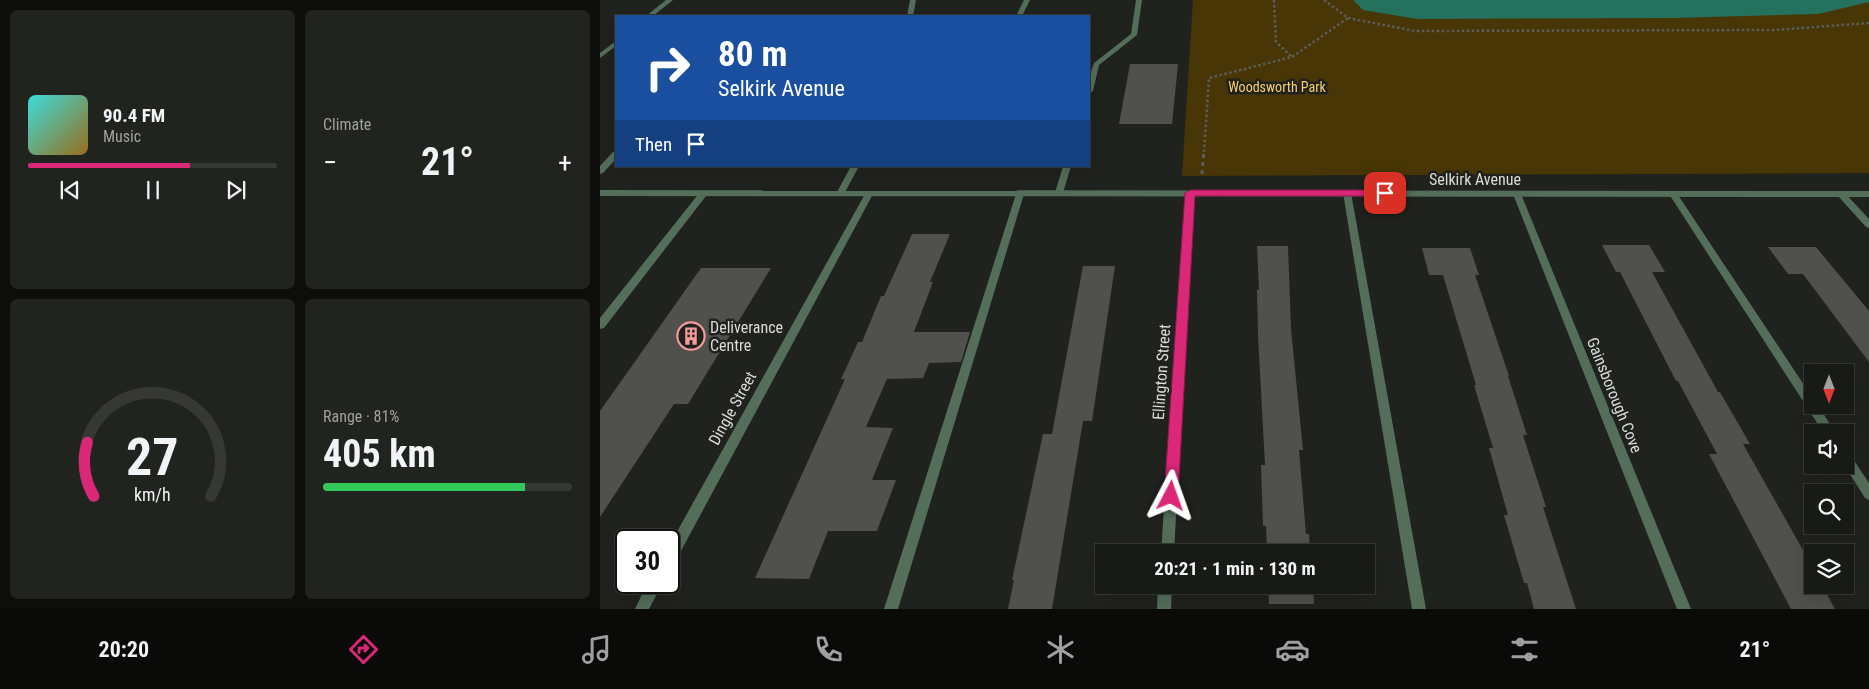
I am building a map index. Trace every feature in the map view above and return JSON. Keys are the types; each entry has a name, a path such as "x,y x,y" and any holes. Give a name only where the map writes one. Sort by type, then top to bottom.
{"street":[{"path":"651,15 670,0"},
{"path":"910,15 913,0"},
{"path":"1019,15 1026,0"},
{"path":"1090,81 1092,64 1134,35 1139,0"},
{"path":"600,56 615,44"},
{"path":"600,171 615,155"},
{"path":"840,194 854,167"},
{"path":"1059,193 1067,167"},
{"name":"Selkirk Avenue","path":"600,193 1869,194"},
{"name":"Ellington Street","path":"1168,544 1195,193"},
{"path":"1348,193 1419,609"},
{"path":"600,325 703,194"},
{"name":"Dingle Street","path":"680,540 869,194"},
{"path":"891,609 1020,194"},
{"name":"Gainsborough Cove","path":"1517,194 1684,609"},
{"path":"1673,194 1824,424"},
{"path":"1841,194 1869,225"},
{"path":"1854,471 1869,494"},
{"path":"642,609 650,594"},
{"path":"1164,609 1165,594"}],"path":[{"path":"1274,0 1276,42 1292,57"},
{"path":"1324,0 1348,18 1415,31 1775,30 1869,23"},
{"path":"1195,193 1209,78 1292,57 1348,18"}],"green space":[{"name":"Woodsworth Park","path":"1193,0 1869,0 1869,173 1182,176"}],"shaded area":[{"path":"1353,0 1869,0 1869,2 1818,14 1675,18 1417,19 1363,10"}],"building":[{"path":"1130,64 1178,64 1172,124 1119,124"},
{"path":"912,234 950,234 930,282 933,282 914,332 970,332 961,362 929,363 923,378 887,379 866,427 893,428 872,480 896,480 877,531 828,531 809,579 755,578 845,379 841,379 858,342 862,342 881,296 884,296"},
{"path":"1602,245 1649,245 1665,272 1652,272 1718,392 1720,392 1750,444 1743,444 1804,552 1804,594 1827,594 1835,609 1791,609 1709,454 1717,454 1678,381 1676,381 1620,272 1616,272"},
{"path":"1257,246 1288,246 1291,329 1303,450 1299,450 1306,534 1309,534 1310,544 1267,544 1266,526 1263,526 1261,465 1265,465 1258,336 1257,290 1259,290"},
{"path":"1768,247 1816,247 1869,311 1869,362 1803,274 1788,274"},
{"path":"1422,248 1470,248 1479,275 1475,275 1527,435 1523,435 1546,507 1543,507 1576,609 1534,609 1527,583 1524,583 1504,515 1508,515 1489,448 1493,448 1443,275 1429,275"},
{"path":"1083,266 1115,266 1092,421 1083,421 1052,609 1008,609 1014,580 1012,580 1043,434 1052,434"},
{"name":"Deliverance Centre","path":"701,268 771,268 688,404 674,404 600,517 600,411"},
{"path":"1268,594 1313,594 1314,604 1269,604"}],"place":[{"name":"Deliverance Centre","path":"691,336"}],"route":[{"path":"1171,496 1190,193 1385,193"}]}
